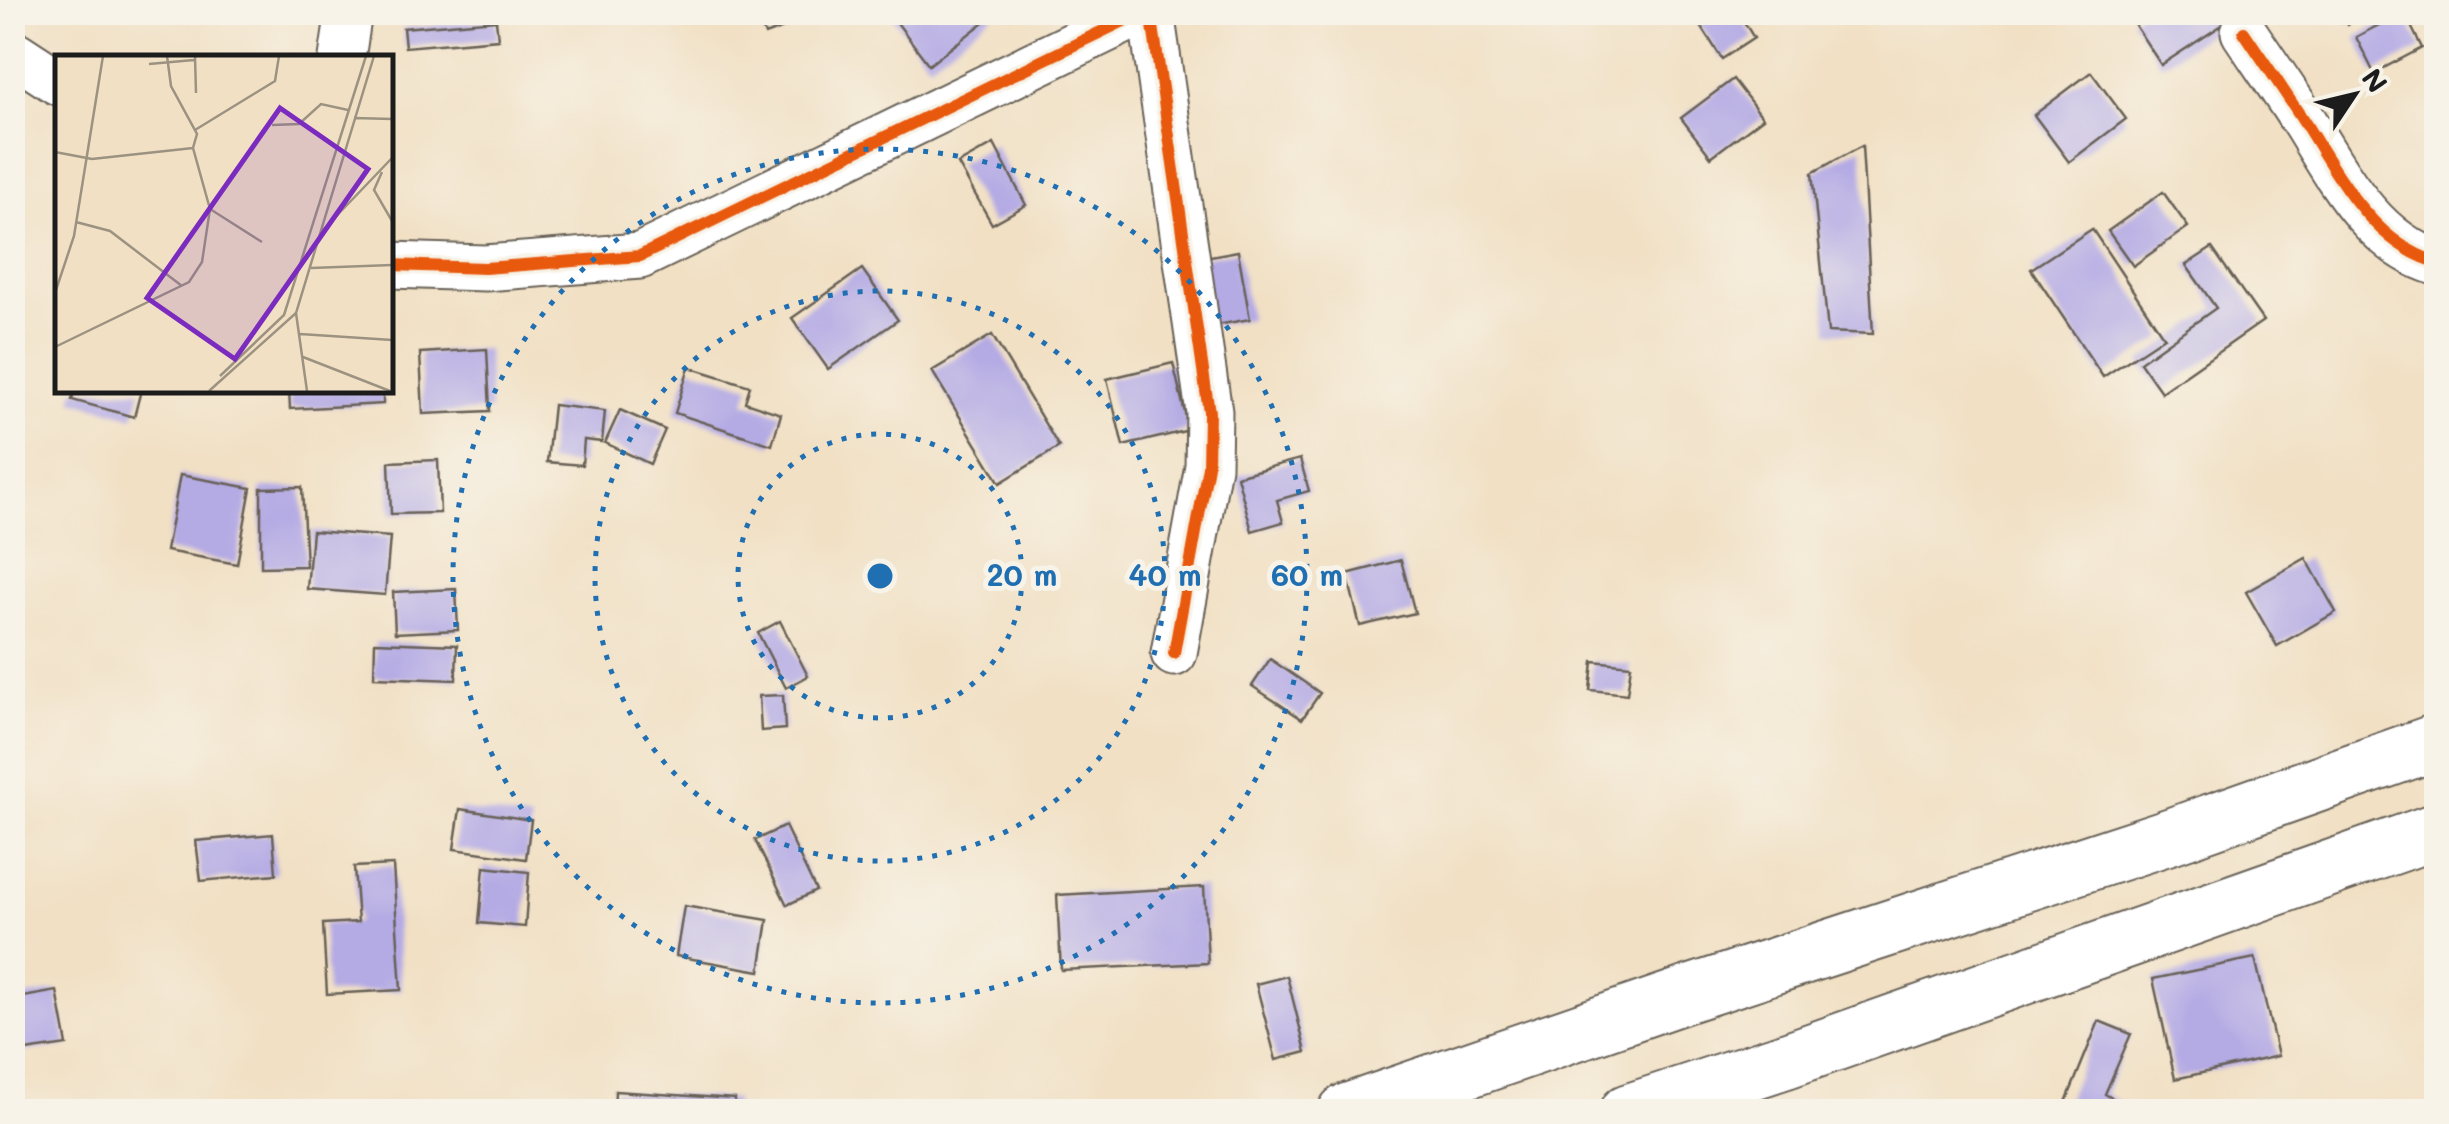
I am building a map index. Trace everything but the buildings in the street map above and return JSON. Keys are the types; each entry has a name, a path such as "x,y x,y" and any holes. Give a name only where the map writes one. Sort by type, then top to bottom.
{"main road":[{"path":"1346,1112 1688,994 2171,836 2436,742"},
{"path":"1651,1110 2436,831"}],"street":[{"path":"342,55 349,12"},
{"path":"392,265 485,268 640,256 1142,12"},
{"path":"1152,12 1208,412 1208,466 1174,653"},
{"path":"2244,32 2339,179 2379,228 2418,256 2436,262"},
{"path":"12,52 55,80"}],"cycle path":[{"path":"392,265 485,268 640,256 1142,12"},
{"path":"1151,12 1209,412 1208,466 1174,653"},
{"path":"2244,32 2359,205 2394,240 2436,262"}]}
